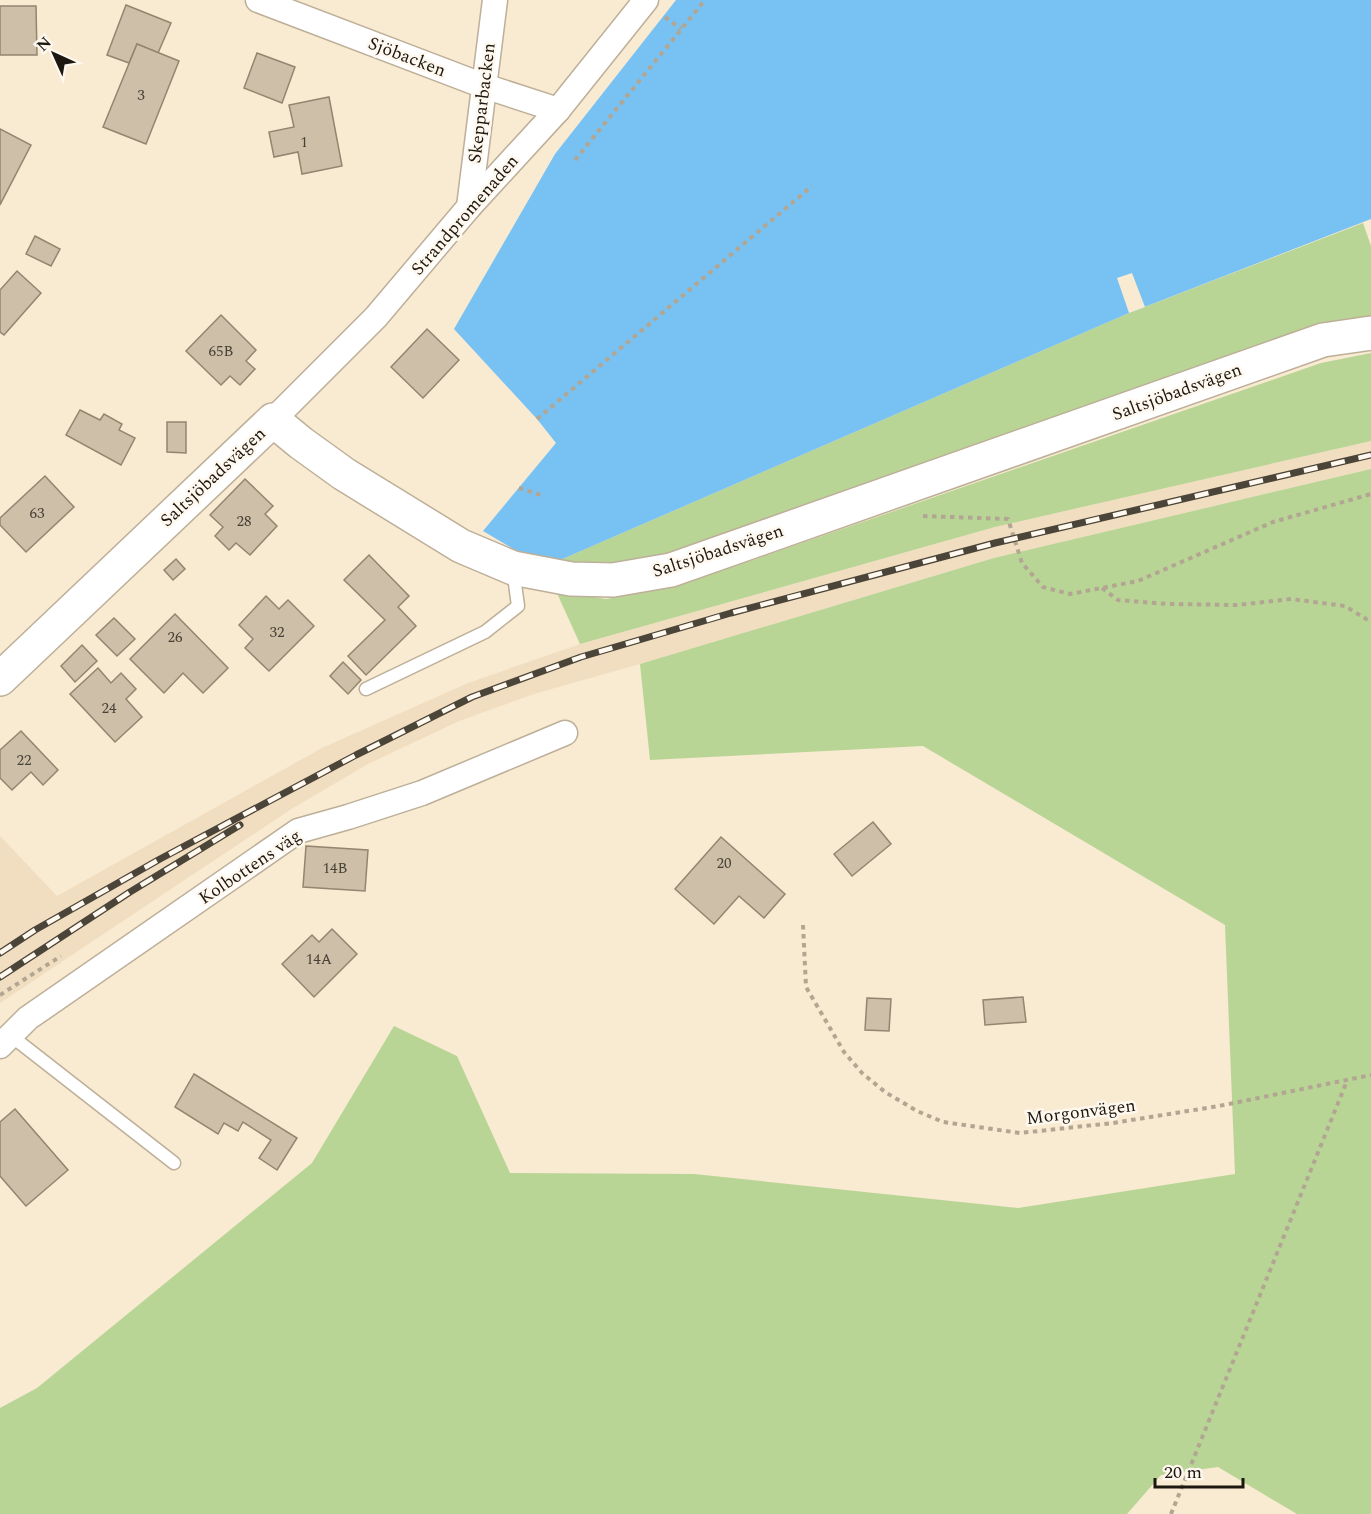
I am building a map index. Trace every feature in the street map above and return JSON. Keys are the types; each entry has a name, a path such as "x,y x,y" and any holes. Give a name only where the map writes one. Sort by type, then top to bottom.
{"street":[{"name":"Sjöbacken","path":"258,0 484,86 558,110"},
{"name":"Skepparbacken","path":"469,207 495,0"},
{"name":"Strandpromenaden","path":"273,420 376,317 469,207 655,8"},
{"name":"Saltsjöbadsvägen","path":"0,679 273,420 344,474 461,546 513,568 572,579 613,580 671,570 1323,340 1371,333"},
{"name":"Kolbottens väg","path":"5,1041 28,1018 298,831 422,793 565,732"}],"lane":[{"path":"366,689 485,632 519,606 513,568"},
{"path":"5,1041 174,1163"}],"path":[{"path":"575,160 705,0"},
{"path":"655,8 681,29"},
{"path":"537,419 812,186"},
{"path":"519,488 544,496"},
{"path":"916,516 1008,519 1022,563 1043,587 1070,594 1137,581 1273,522 1371,494"},
{"path":"1101,588 1118,600 1167,604 1237,605 1291,599 1345,606 1371,622"},
{"name":"Morgonvägen","path":"803,925 806,987 844,1052 862,1073 885,1092 917,1111 943,1122 1020,1133 1113,1123 1195,1110 1371,1075"},
{"path":"0,996 61,956"},
{"path":"1171,1514 1347,1080"}],"shaded area":[{"path":"1371,441 1371,469 994,558 534,694 459,721 368,764 293,808 0,1003 0,836 57,896 322,748 468,683 580,644 995,527"}],"green space":[{"path":"1363,223 1371,246 1371,316 1317,326 678,556 596,566 544,567 1129,313"},
{"path":"1371,353 1371,441 995,527 580,644 556,591 606,599 675,587 1321,363"},
{"path":"1371,469 1371,1514 1297,1514 1218,1467 1161,1475 1127,1514 0,1514 0,1408 37,1388 312,1163 394,1026 457,1056 510,1173 694,1174 1018,1208 1235,1174 1225,925 923,746 650,760 640,664 994,558"}],"water":[{"path":"676,0 1371,0 1371,219 1129,313 544,567 483,531 556,443 537,419 454,329 555,154"}],"pier":[{"path":"1132,273 1145,307 1129,313 1117,278"}],"building":[{"path":"126,5 171,23 158,53 137,44 129,63 107,55"},
{"path":"0,6 36,6 37,55 0,55"},
{"path":"137,44 179,61 146,144 103,127"},
{"path":"257,53 295,67 282,103 244,88"},
{"path":"329,97 342,166 302,174 298,152 274,157 269,132 294,127 289,105"},
{"path":"0,129 31,145 0,205"},
{"path":"35,236 60,249 51,266 26,254"},
{"path":"17,271 41,293 4,335 0,332 0,290"},
{"path":"221,315 256,350 246,361 255,369 240,385 230,376 221,385 186,351"},
{"path":"427,329 459,360 423,398 391,367"},
{"path":"80,410 100,420 104,414 122,424 119,430 135,438 121,465 66,435"},
{"path":"167,422 186,422 186,453 167,452"},
{"path":"45,476 74,507 26,552 0,525 0,518"},
{"path":"245,479 273,506 265,514 277,526 250,555 236,543 229,550 215,536 223,527 210,515"},
{"path":"369,555 409,596 398,607 416,626 366,675 348,656 385,620 344,580"},
{"path":"176,559 185,569 173,580 164,570"},
{"path":"266,596 279,609 288,600 314,626 269,671 245,648 253,639 239,625"},
{"path":"175,614 228,668 203,693 183,673 164,693 130,659"},
{"path":"114,618 135,639 117,656 96,635"},
{"path":"82,645 97,661 75,682 61,666"},
{"path":"343,662 361,680 348,694 330,676"},
{"path":"98,668 111,683 121,673 136,689 126,699 142,717 115,742 70,694"},
{"path":"21,731 58,770 43,785 31,772 12,790 0,778 0,750"},
{"path":"873,822 891,844 852,876 834,854"},
{"path":"721,837 785,894 764,918 739,896 714,924 675,889"},
{"path":"306,846 368,850 365,891 303,887"},
{"path":"332,929 357,954 314,997 282,964 312,935 319,942"},
{"path":"1023,997 1026,1022 985,1025 983,1000"},
{"path":"867,998 891,999 889,1031 865,1030"},
{"path":"194,1074 297,1138 277,1170 259,1158 271,1140 243,1122 238,1131 224,1123 218,1134 175,1107"},
{"path":"15,1109 68,1170 26,1206 0,1176 0,1122"}],"railway":[{"path":"0,953 35,930 160,859 356,755 472,697 581,657 731,613 995,543 1371,455"},
{"path":"0,977 130,892 240,825"}]}
